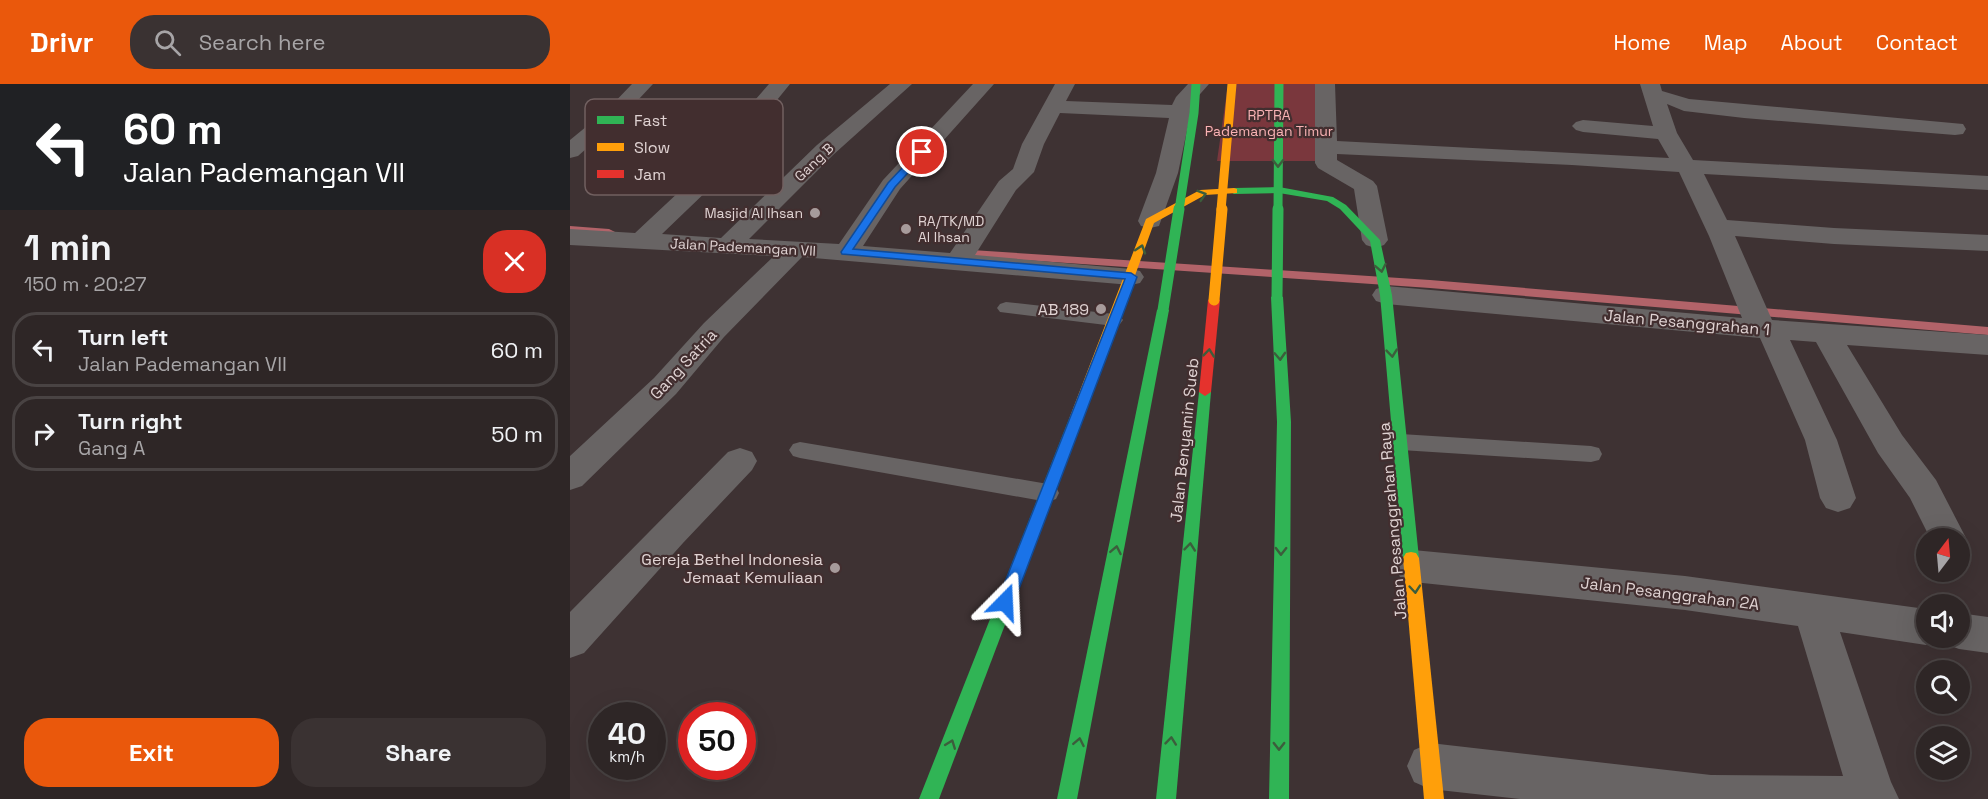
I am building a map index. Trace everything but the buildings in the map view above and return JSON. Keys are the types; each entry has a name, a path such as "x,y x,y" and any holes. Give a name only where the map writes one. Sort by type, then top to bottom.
{"main road":[{"path":"1067,799 1163,310 1197,84"},
{"name":"Jalan Benyamin Sueb","path":"1166,799 1214,300 1232,84"},
{"path":"1279,84 1277,297 1284,422 1279,799"},
{"path":"929,799 1131,277 1150,221 1203,192 1279,190 1330,199 1343,207 1375,240"},
{"name":"Jalan Pesanggrahan Raya","path":"1375,240 1386,295 1432,782"}],"street":[{"path":"629,99 643,84"},
{"path":"767,99 780,84"},
{"name":"Gang B","path":"783,192 825,150 902,84"},
{"path":"850,245 891,185 984,84"},
{"path":"965,251 1007,186 1023,172 1033,144 1065,84"},
{"path":"1150,221 1167,173 1183,101 1197,84"},
{"path":"1325,84 1327,165 1365,186 1375,240"},
{"path":"1652,90 1683,105 1956,129"},
{"path":"1652,90 1666,133 1675,151 1693,175 1760,322 1821,440 1838,498"},
{"path":"1052,107 1181,112"},
{"path":"1583,126 1666,133"},
{"path":"570,151 585,138"},
{"path":"1326,147 1988,183"},
{"path":"647,235 689,195"},
{"name":"Gang B","path":"734,240 780,195"},
{"path":"1717,227 1988,243"},
{"name":"Jalan Pademangan VII","path":"580,238 647,235 734,240 795,250 850,245 965,251 1131,277"},
{"path":"570,254 580,238"},
{"name":"Gang Satria","path":"570,477 664,386 714,330 795,250"},
{"name":"Jalan Pesanggrahan 1","path":"1386,295 1760,322 1826,334 1984,350"},
{"path":"1826,334 1890,444 1924,490 1943,528"},
{"path":"570,640 670,532 740,461"},
{"name":"Jalan Pesanggrahan 2A","path":"1413,566 1685,592 1916,626"},
{"path":"1432,782 1711,798 1874,799 1813,611"},
{"path":"1970,633 1988,635"}],"lane":[{"path":"1006,308 1114,320"},
{"path":"1401,442 1591,454"},
{"path":"800,450 1048,493"}],"green space":[{"name":"RPTRA Pademangan Timur","path":"1228,84 1319,84 1321,161 1217,161"}],"waterway":[{"path":"570,229 609,232"},
{"path":"956,253 1430,284 1988,331"}],"traffic: fast":[{"path":"1163,310 1194,113 1196,84"},
{"path":"1277,297 1279,84"},
{"path":"1234,191 1279,190 1330,199 1343,207 1375,240 1386,295 1411,558"},
{"path":"1277,297 1284,422 1279,799"},
{"path":"1067,799 1163,310"},
{"path":"1166,799 1205,392"},
{"path":"929,799 1076,419"}],"traffic: slow":[{"path":"1214,300 1232,84"},
{"path":"1076,419 1150,221 1203,192 1234,191"},
{"path":"1411,558 1434,799"}],"traffic: jam":[{"path":"1205,392 1214,300"}],"place":[{"name":"Masjid Al Ihsan","path":"815,213"},
{"name":"RA/TK/MD Al Ihsan","path":"906,229"},
{"name":"AB 189","path":"1101,309"},
{"name":"Gereja Bethel Indonesia Jemaat Kemuliaan","path":"835,568"}],"route":[{"path":"922,152 891,185 846,252 959,260 1131,277 1005,602"}]}
